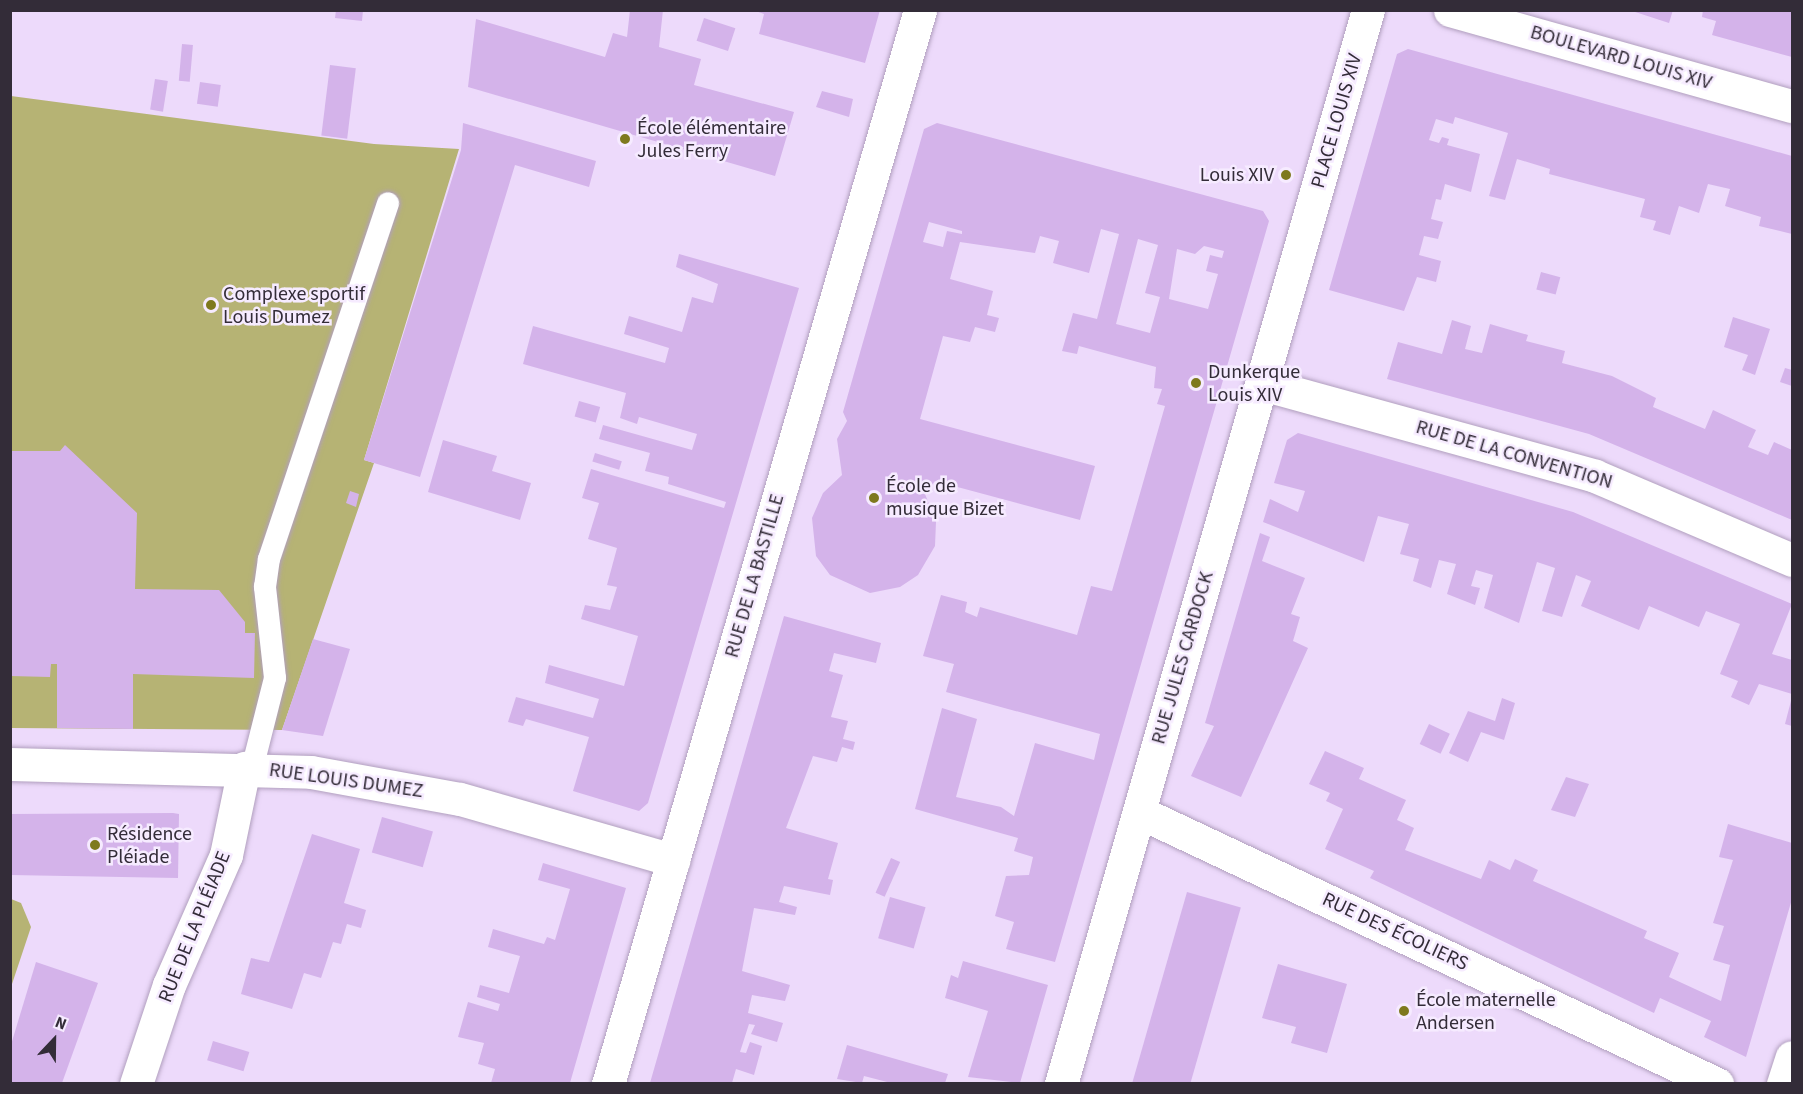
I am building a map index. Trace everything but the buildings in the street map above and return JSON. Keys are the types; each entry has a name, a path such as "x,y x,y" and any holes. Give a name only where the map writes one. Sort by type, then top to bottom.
{"street":[{"name":"RUE DE LA BASTILLE","path":"608,1083 920,10"},
{"name":"PLACE LOUIS XIV","path":"1306,232 1368,10"},
{"name":"BOULEVARD LOUIS XIV","path":"1450,10 1792,106"},
{"name":"RUE JULES CARDOCK","path":"1061,1083 1306,232"},
{"name":"RUE DE LA CONVENTION","path":"1262,384 1595,476 1792,560"},
{"name":"RUE LOUIS DUMEZ","path":"10,764 311,772 460,799 673,860"},
{"name":"RUE DE LA PLÉIADE","path":"136,1083 169,985 226,855 248,769"},
{"name":"RUE DES ÉCOLIERS","path":"1139,812 1716,1083"},
{"path":"1783,1083 1792,1057"}],"lane":[{"path":"248,769 275,678 265,587 269,559 388,203"}],"shaded area":[{"name":"Complexe sportif Louis Dumez","path":"11,96 374,144 459,149 364,460 374,463 282,730 11,728"},
{"path":"11,899 21,903 31,927 11,987"}],"place":[{"name":"École élémentaire Jules Ferry","path":"625,139"},
{"name":"Louis XIV","path":"1286,175"},
{"name":"Complexe sportif Louis Dumez","path":"211,305"},
{"name":"Dunkerque Louis XIV","path":"1196,383"},
{"name":"École de musique Bizet","path":"874,498"},
{"name":"Résidence Pléiade","path":"95,845"},
{"name":"École maternelle Andersen","path":"1404,1011"}]}
